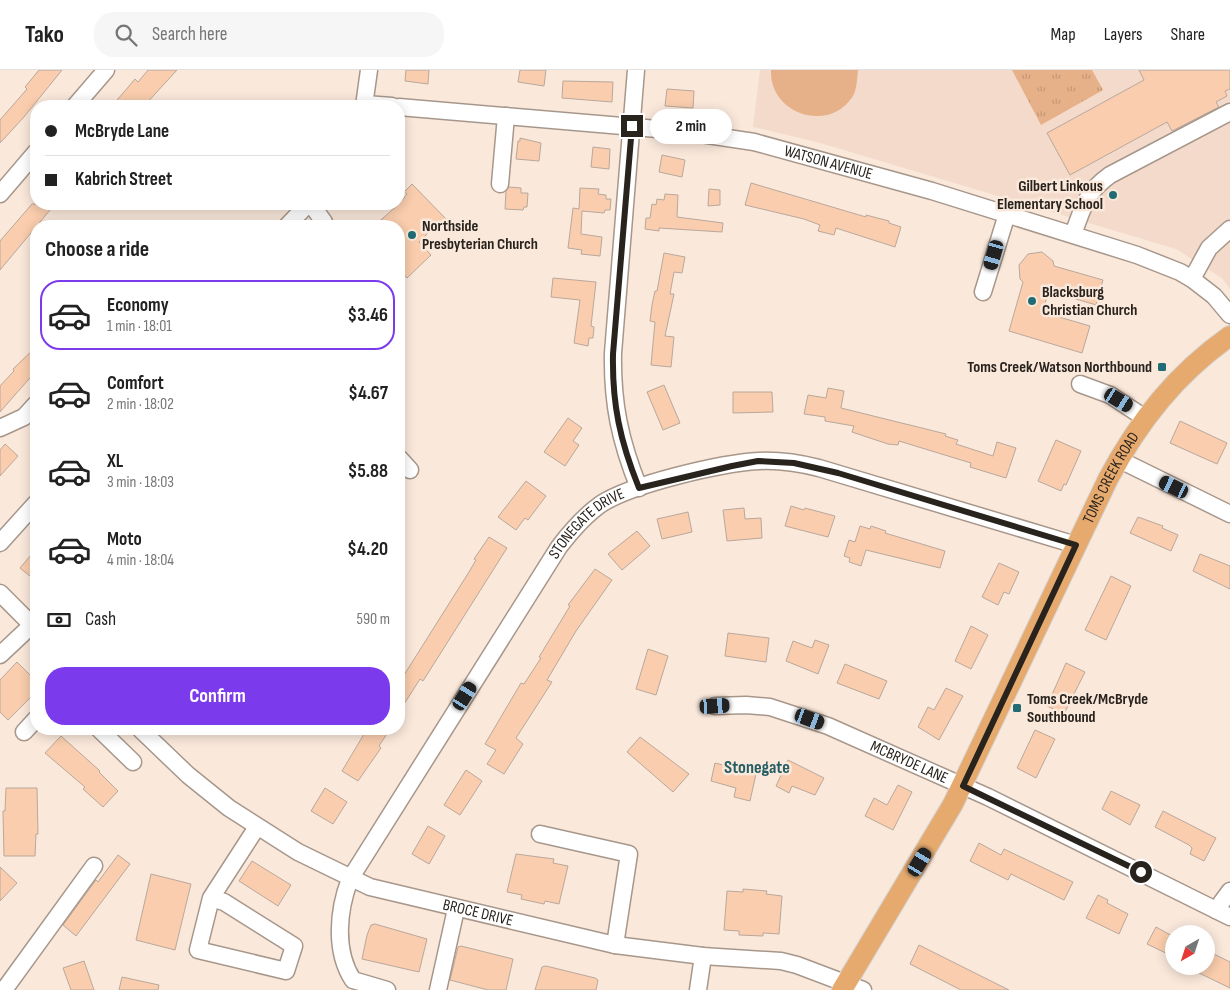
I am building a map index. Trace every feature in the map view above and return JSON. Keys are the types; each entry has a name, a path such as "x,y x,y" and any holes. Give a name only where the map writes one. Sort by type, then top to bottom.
{"main road":[{"name":"TOMS CREEK ROAD","path":"850,988 963,786 1118,459 1145,418 1180,376 1205,353 1230,336"}],"street":[{"path":"80,100 106,70"},
{"path":"365,100 369,70"},
{"path":"636,70 612,384 620,433 639,488"},
{"name":"WATSON AVENUE","path":"405,108 632,126 754,142 1006,214 1137,255 1180,272 1192,279 1214,296 1230,315"},
{"path":"1073,234 1085,202 1094,186 1110,175 1230,112"},
{"path":"500,184 506,116"},
{"path":"0,194 30,159"},
{"path":"293,220 302,210"},
{"path":"983,292 1006,214"},
{"path":"1192,279 1209,248 1230,229"},
{"path":"1080,384 1110,395 1145,418"},
{"path":"0,428 30,415"},
{"path":"1118,459 1230,514"},
{"name":"STONEGATE DRIVE","path":"388,990 353,980 345,968 341,957 341,902 350,879 570,533 577,523 602,504 639,488 732,466 758,461 794,463 838,473 1076,545"},
{"path":"405,465 410,470"},
{"path":"0,543 30,510"},
{"path":"0,593 30,623"},
{"path":"0,655 30,630"},
{"name":"MCBRYDE LANE","path":"715,706 746,705 791,712 828,726 963,786 1223,913"},
{"path":"24,732 30,726"},
{"path":"116,735 133,762"},
{"name":"BROCE DRIVE","path":"146,735 205,790 258,827 298,852 350,879 370,887 456,909 615,945 704,956 781,961 797,964 850,988"},
{"path":"211,898 224,902 294,946 286,972 198,950 211,898 258,827"},
{"path":"540,834 630,854 615,945"},
{"path":"4,990 94,866"},
{"path":"1223,913 1230,891"},
{"path":"438,990 456,909"},
{"path":"698,990 704,956"}],"shaded area":[{"name":"Gilbert Linkous Elementary School","path":"760,70 1230,70 1230,289 1222,278 1176,249 817,142 753,127"}],"green space":[{"path":"771,70 858,70 853,96 843,108 830,114 816,116 802,114 790,108 780,98 773,85"},
{"path":"1012,70 1092,70 1103,90 1041,125"}],"building":[{"path":"39,70 62,70 38,100 30,100 30,110 0,143 0,120 27,89 25,87"},
{"path":"148,70 177,70 150,100 117,100 135,79 138,82"},
{"path":"406,70 429,70 428,84 405,81"},
{"path":"520,70 546,70 544,86 518,82"},
{"path":"1139,70 1230,70 1230,89 1225,91 1227,96 1216,102 1219,107 1172,131 1167,122 1070,175 1047,133 1144,80"},
{"path":"563,81 613,82 612,102 562,98"},
{"path":"667,89 694,91 693,108 665,106"},
{"path":"520,138 541,143 539,161 516,159"},
{"path":"593,147 610,149 609,169 591,167"},
{"path":"662,155 685,160 682,177 659,172"},
{"path":"751,183 866,217 866,215 889,221 889,223 901,227 895,247 836,228 834,235 818,231 820,225 804,219 745,205"},
{"name":"Northside Presbyterian Church","path":"412,184 448,221 440,229 436,225 419,242 431,255 407,278 405,276 405,220 381,220 392,210 405,210 405,196 407,194 405,191"},
{"path":"509,187 521,188 521,193 528,193 527,207 524,207 523,210 505,209 506,191"},
{"path":"580,188 599,189 598,194 606,195 606,199 611,199 610,210 605,210 604,213 582,211 581,234 602,237 600,256 581,254 582,250 568,248 573,208 579,209"},
{"path":"709,189 720,190 720,205 708,206"},
{"path":"665,194 678,195 677,217 723,223 722,232 659,228 659,231 645,229 646,218 650,218 652,204 656,205 657,199 664,200"},
{"path":"30,206 30,210 50,210 42,220 30,220 30,234 0,270 0,241"},
{"name":"Blacksburg Christian Church","path":"1042,252 1053,261 1054,266 1103,280 1096,305 1049,291 1042,312 1090,326 1082,353 1009,331 1023,282 1020,279 1019,265 1028,254"},
{"path":"664,253 685,257 682,273 674,272 670,294 674,294 665,336 674,337 671,367 651,365 655,322 650,321"},
{"path":"553,278 596,282 591,326 594,327 593,338 589,338 588,346 574,343 580,300 551,297"},
{"path":"30,353 30,378 0,412 0,386 14,371 13,369"},
{"path":"664,385 680,423 663,430 647,392"},
{"path":"828,388 844,391 841,408 946,434 945,436 958,440 956,444 993,456 997,442 1016,448 1006,478 970,467 971,463 899,441 898,445 888,444 852,432 854,426 825,421 825,417 804,414 808,395 826,398"},
{"path":"733,392 772,392 773,412 733,413"},
{"path":"568,418 582,428 573,441 579,445 565,466 544,452"},
{"path":"1180,421 1227,443 1217,464 1170,443"},
{"path":"1056,440 1081,451 1066,485 1064,484 1061,491 1038,481"},
{"path":"5,444 18,456 0,476 0,450"},
{"path":"526,481 546,496 528,520 525,518 516,530 498,517"},
{"path":"791,506 835,516 828,537 785,526"},
{"path":"744,508 745,519 761,518 762,538 727,541 723,510"},
{"path":"688,512 692,532 662,539 657,519"},
{"path":"1138,517 1163,526 1162,528 1178,535 1171,551 1130,533"},
{"path":"860,526 870,529 871,526 886,531 885,533 945,551 940,568 866,550 861,566 849,562 850,558 844,556 849,540 855,542"},
{"path":"637,531 650,546 622,570 608,554"},
{"path":"489,537 507,548 423,681 420,679 405,703 405,673 469,572 476,560 474,559"},
{"path":"1200,554 1230,566 1230,589 1193,571"},
{"path":"30,556 30,576 20,568"},
{"path":"999,563 1019,572 1009,594 1004,592 998,605 982,597"},
{"path":"595,569 612,580 576,631 547,680 552,682 516,738 523,744 504,774 487,764 496,750 485,744 521,683 524,684 541,658 539,657 570,606 568,605"},
{"path":"1111,576 1131,586 1106,640 1085,630"},
{"path":"971,626 988,635 971,669 955,661"},
{"path":"728,633 769,638 766,662 725,656"},
{"path":"815,640 829,645 818,674 786,661 793,641 812,648"},
{"path":"648,649 668,656 656,695 636,689"},
{"path":"17,662 30,675 30,698 8,720 0,712 0,680"},
{"path":"1066,663 1085,672 1064,714 1047,706"},
{"path":"845,664 887,681 879,699 837,683"},
{"path":"946,688 963,696 939,740 918,727 928,707 934,710"},
{"path":"1035,730 1055,739 1036,778 1017,768"},
{"path":"363,735 386,735 379,746 381,748 358,781 342,771"},
{"path":"61,736 100,771 118,791 103,807 83,789 85,787 45,753"},
{"path":"640,737 689,774 673,792 627,752"},
{"path":"788,760 824,778 815,795 792,786 789,793 776,786"},
{"path":"715,763 727,766 728,763 745,767 744,770 756,774 750,801 734,797 736,788 711,781"},
{"path":"466,770 482,781 460,815 444,805"},
{"path":"898,785 912,792 893,830 865,816 874,798 887,805"},
{"path":"6,788 37,788 38,834 36,834 35,856 4,856 3,811 5,811"},
{"path":"325,788 347,802 333,824 311,811"},
{"path":"1111,791 1140,805 1130,825 1102,809"},
{"path":"1163,811 1216,838 1204,861 1190,854 1192,848 1189,845 1155,827"},
{"path":"428,826 445,836 429,864 412,854"},
{"path":"979,843 1001,855 1004,849 1073,882 1064,900 1011,874 1008,880 970,861"},
{"path":"516,854 554,859 553,863 568,866 559,904 545,901 544,904 521,899 522,895 507,892"},
{"path":"118,855 130,864 76,936 63,925 96,880 98,882"},
{"path":"252,861 291,885 278,906 239,881"},
{"path":"0,867 17,883 0,901"},
{"path":"151,874 191,884 175,950 136,940"},
{"path":"743,889 767,891 766,894 782,896 779,934 763,933 763,936 739,935 739,931 724,930 727,891 743,892"},
{"path":"1098,895 1108,900 1107,903 1128,914 1119,934 1086,918"},
{"path":"375,924 427,939 419,972 362,959 367,935 371,925"},
{"path":"1156,927 1165,932 1165,953 1147,944"},
{"path":"919,945 1009,990 961,990 910,964"},
{"path":"461,946 513,959 506,990 488,990 450,980 458,947"},
{"path":"1215,954 1230,962 1230,988 1203,975 1215,975"},
{"path":"84,961 94,990 71,990 63,968"},
{"path":"546,966 595,978 598,980 596,990 535,990 542,967"},
{"path":"122,977 159,985 158,990 119,990"}],"place":[{"name":"Gilbert Linkous Elementary School","path":"1113,195"},
{"name":"Northside Presbyterian Church","path":"412,235"},
{"name":"Blacksburg Christian Church","path":"1032,301"},
{"name":"Toms Creek/Watson Northbound","path":"1162,367"},
{"name":"Toms Creek/McBryde Southbound","path":"1017,708"}],"district":[{"name":"Stonegate","path":"757,767"}],"route":[{"path":"632,126 612,384 614,406 625,453 639,488 680,476 758,461 804,464 1048,535 1076,545 963,786 1141,872"}]}
